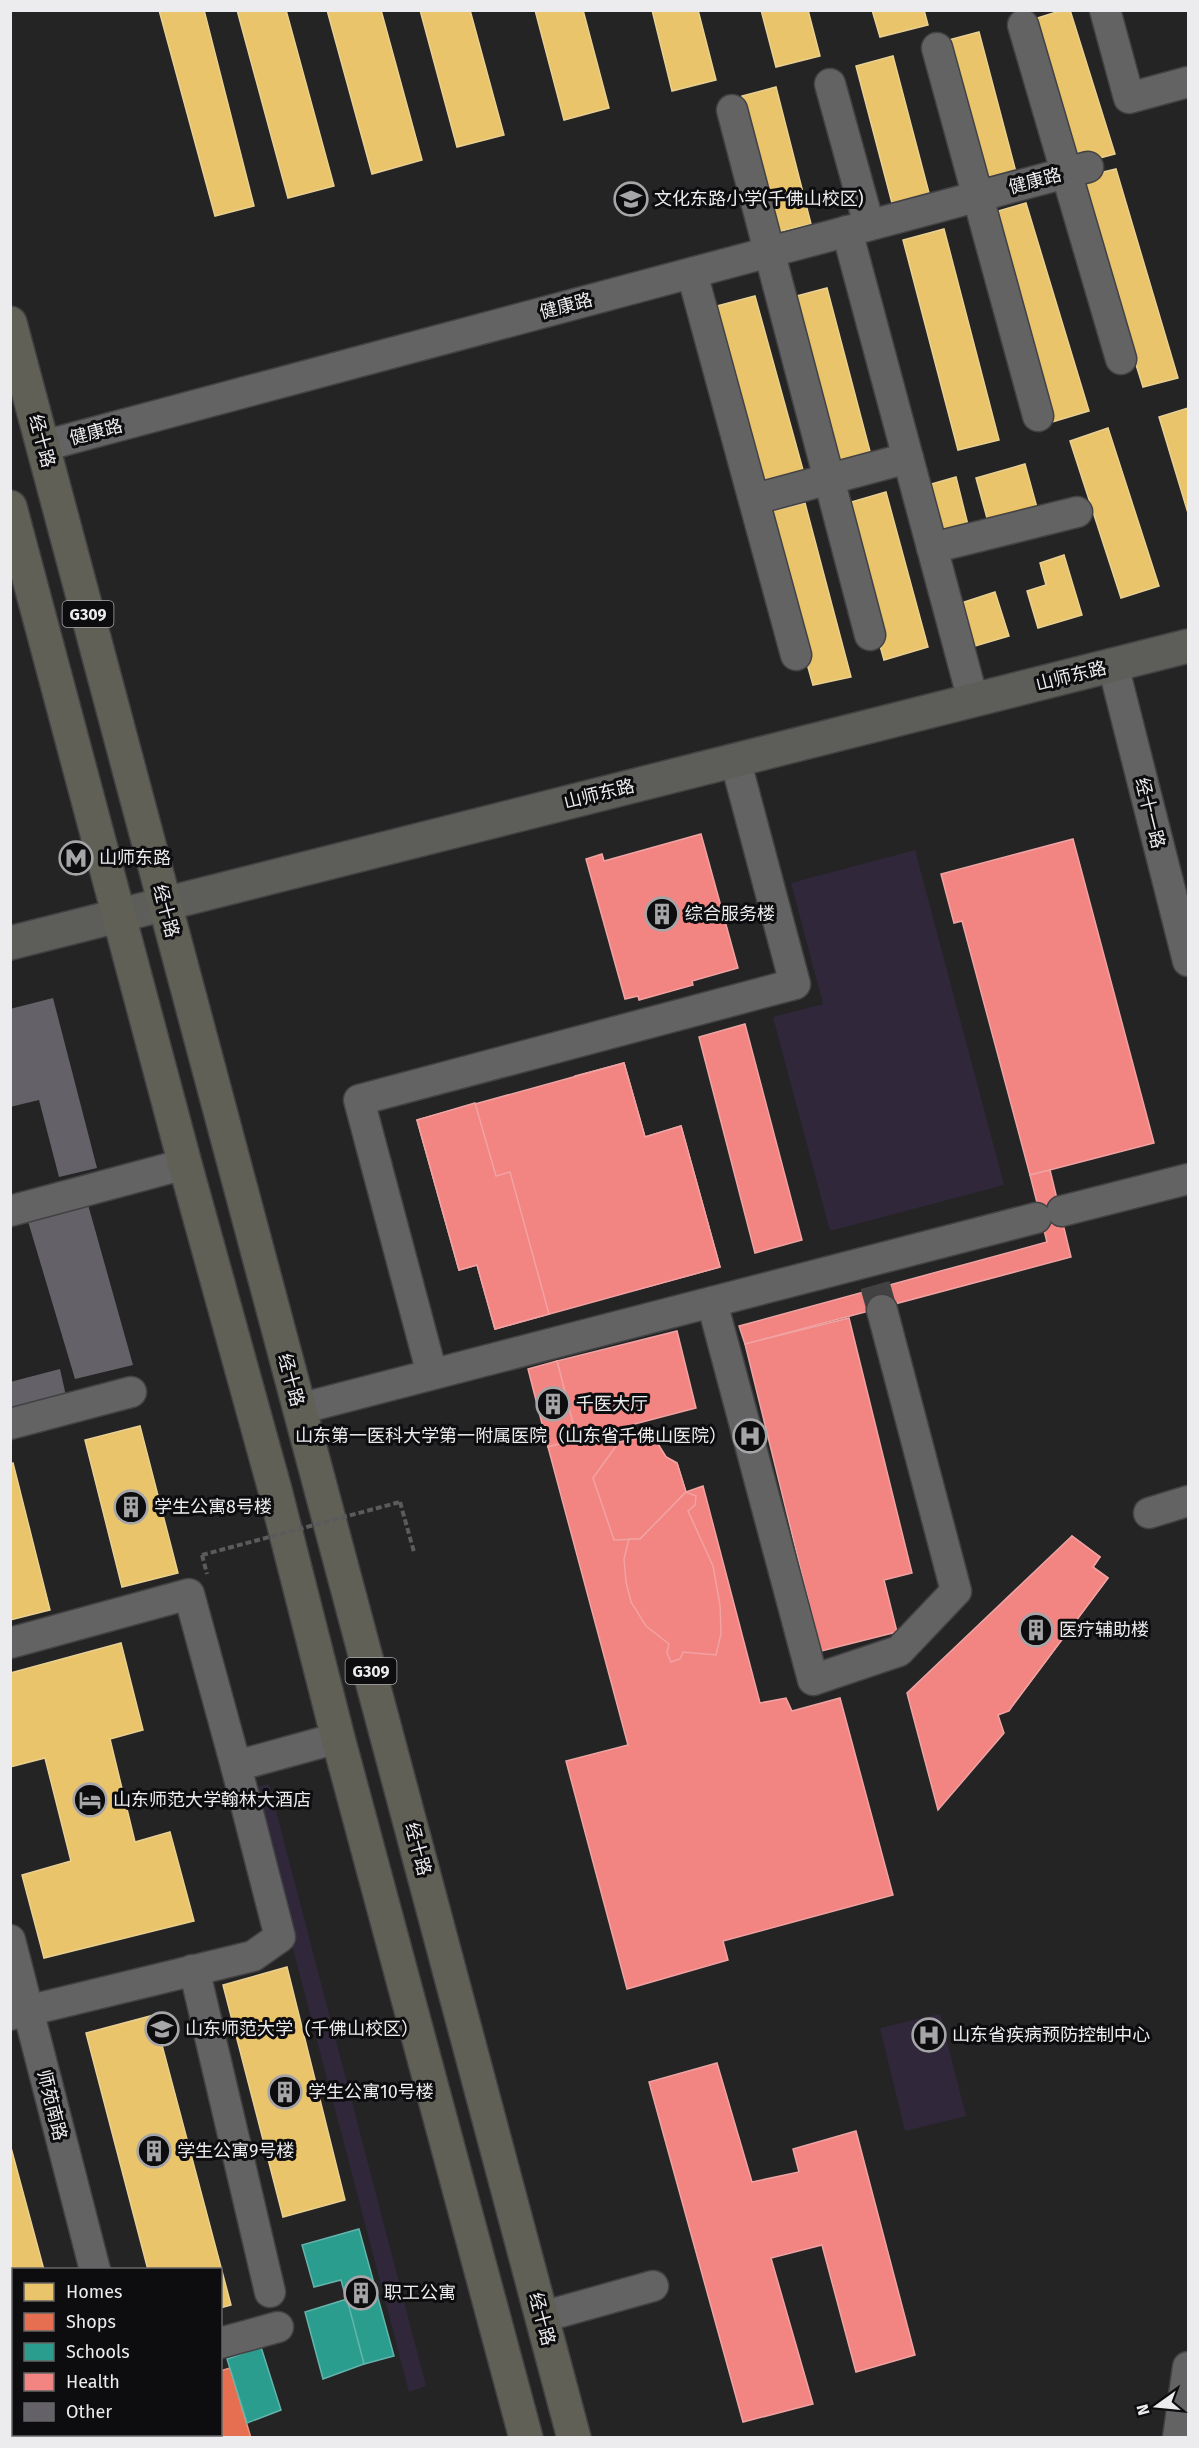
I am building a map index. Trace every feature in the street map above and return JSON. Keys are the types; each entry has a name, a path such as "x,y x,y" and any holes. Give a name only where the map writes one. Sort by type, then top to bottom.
{"highway":[{"name":"经十路","path":"10,323 299,1409 360,1626 573,2438"},
{"name":"G309","path":"10,507 118,916 275,1490 338,1738 526,2438"}],"main road":[{"name":"山师东路","path":"10,943 1188,646"}],"street":[{"path":"1105,10 1129,98 1188,82"},
{"path":"1023,25 1077,170 1121,359"},
{"path":"936,48 1038,416"},
{"path":"830,84 858,228 908,458 973,700"},
{"path":"732,110 870,635"},
{"name":"健康路","path":"43,446 1077,170"},
{"path":"683,275 754,499 796,655"},
{"path":"754,499 908,458"},
{"path":"932,548 1077,512"},
{"name":"经十一路","path":"1113,665 1188,961"},
{"path":"432,1374 359,1100 795,984 735,759"},
{"path":"10,1211 185,1164"},
{"path":"299,1409 712,1302 875,1286 1049,1215 1188,1179"},
{"path":"712,1302 813,1680 898,1651 956,1591 875,1286"},
{"path":"10,1424 131,1392"},
{"path":"1149,1513 1188,1501"},
{"path":"10,1642 189,1594 280,1937 253,1956 19,2013"},
{"path":"236,1766 338,1738"},
{"name":"师苑南路","path":"10,1940 19,2013 94,2268"},
{"path":"192,1970 196,1977 270,2292"},
{"path":"542,2318 652,2286"},
{"path":"222,2342 278,2327"},
{"path":"1178,2438 1188,2367"}],"path":[{"path":"202,1555 400,1502 414,1552"}],"shaded area":[{"path":"915,850 1004,1185 830,1231 773,1017 823,1004 791,883"},
{"path":"269,1784 426,2386 409,2392 251,1788"},
{"path":"940,2014 966,2116 905,2131 880,2028"}],"building: Homes":[{"path":"159,10 204,10 254,206 215,216"},
{"path":"237,10 286,10 334,186 288,198"},
{"path":"327,10 381,10 422,160 372,174"},
{"path":"420,10 470,10 504,135 457,147"},
{"path":"535,10 583,10 609,108 564,120"},
{"path":"652,10 698,10 716,80 672,91"},
{"path":"761,10 808,10 820,56 776,67"},
{"path":"872,10 924,10 928,25 880,37"},
{"path":"1070,10 1115,154 1077,164 1031,20"},
{"path":"979,32 1017,176 979,186 941,42"},
{"path":"893,56 929,193 892,203 856,66"},
{"path":"776,87 811,224 777,232 742,96"},
{"path":"1116,169 1178,378 1143,387 1078,178"},
{"path":"1026,203 1089,411 1052,422 988,214"},
{"path":"944,229 999,440 958,450 903,240"},
{"path":"827,288 872,459 834,469 789,298"},
{"path":"755,296 803,470 760,481 713,307"},
{"path":"1188,408 1188,513 1159,417"},
{"path":"1108,428 1159,586 1121,598 1070,441"},
{"path":"1025,464 1039,515 990,529 976,478"},
{"path":"956,477 968,525 935,535 921,487"},
{"path":"886,492 928,647 884,660 841,505"},
{"path":"805,503 851,677 813,685 765,513"},
{"path":"1064,555 1082,615 1038,628 1027,591 1046,585 1040,563"},
{"path":"995,592 1009,636 968,648 955,605"},
{"name":"学生公寓8号楼","path":"140,1426 178,1573 122,1587 85,1440"},
{"path":"13,1463 50,1610 10,1620 10,1464"},
{"name":"山东师范大学翰林大酒店","path":"121,1643 143,1730 110,1739 135,1842 170,1832 194,1921 44,1958 22,1875 71,1861 45,1758 10,1767 10,1673"},
{"name":"学生公寓10号楼","path":"287,1967 345,2200 283,2217 223,1985"},
{"name":"学生公寓9号楼","path":"154,2015 221,2268 147,2268 86,2033"},
{"path":"10,2144 43,2268 12,2268 12,2372 10,2372"},
{"name":"学生公寓9号楼","path":"222,2271 231,2305 222,2307"}],"building: Shops":[{"path":"230,2368 251,2438 56,2438 56,2436 222,2436 222,2370"}],"building: Schools":[{"name":"职工公寓","path":"359,2229 394,2356 364,2364 341,2280 314,2287 302,2245"},
{"path":"347,2299 364,2364 323,2379 305,2312"},
{"path":"261,2347 281,2410 247,2423 227,2359"}],"building: Health":[{"name":"综合服务楼","path":"701,834 738,968 692,981 693,985 639,1000 638,996 625,999 586,859 602,854 604,861"},
{"path":"1073,839 1154,1143 1030,1175 962,921 954,923 941,874"},
{"path":"745,1024 802,1240 755,1253 699,1037"},
{"path":"624,1063 645,1137 681,1126 720,1267 635,1290 575,1076"},
{"path":"624,1063 645,1137 681,1126 720,1267 495,1329 477,1265 459,1270 417,1120"},
{"path":"475,1103 496,1176 510,1172 549,1314 495,1329 477,1265 459,1270 417,1120"},
{"path":"1050,1170 1071,1257 745,1344 739,1326 1047,1242 1030,1175"},
{"path":"849,1318 912,1573 884,1580 897,1632 821,1651 745,1344"},
{"path":"677,1331 696,1408 577,1439 557,1361"},
{"name":"千医大厅","path":"557,1361 577,1439 548,1447 528,1369"},
{"path":"614,1429 619,1442 644,1438 658,1444 666,1457 677,1463 686,1492 703,1486 760,1703 786,1698 792,1711 840,1698 893,1895 723,1941 728,1960 627,1989 566,1761 628,1745 548,1447"},
{"path":"644,1438 658,1444 666,1457 677,1463 686,1492 640,1539 614,1540 593,1478 619,1442"},
{"path":"686,1492 696,1496 695,1505 688,1511 713,1566 720,1605 721,1634 716,1655 683,1652 680,1659 671,1662 667,1653 669,1644 646,1626 631,1602 624,1559 629,1539 640,1539"},
{"name":"医疗辅助楼","path":"1072,1536 1100,1557 1093,1567 1108,1578 1013,1705 1002,1696 996,1706 963,1682"},
{"path":"1072,1536 1100,1557 1093,1567 1108,1578 1009,1711 998,1715 1004,1733 938,1810 907,1693"},
{"path":"717,2063 752,2182 799,2172 793,2149 856,2131 915,2355 856,2372 822,2245 771,2258 813,2404 743,2422 649,2082"}],"building: Other":[{"path":"53,998 97,1168 59,1177 39,1100 10,1107 10,1009"},
{"path":"87,1201 133,1365 75,1379 27,1218"},
{"path":"60,1369 66,1396 10,1410 10,1382"}],"tunnel":[{"path":"875,1285 882,1310"}],"place":[{"name":"文化东路小学(千佛山校区)","path":"631,199"},
{"name":"山师东路","path":"76,858"},
{"name":"综合服务楼","path":"662,914"},
{"name":"千医大厅","path":"553,1404"},
{"name":"山东第一医科大学第一附属医院（山东省千佛山医院）","path":"750,1436"},
{"name":"学生公寓8号楼","path":"131,1507"},
{"name":"医疗辅助楼","path":"1036,1630"},
{"name":"山东师范大学翰林大酒店","path":"90,1800"},
{"name":"山东师范大学（千佛山校区）","path":"162,2029"},
{"name":"山东省疾病预防控制中心","path":"929,2035"},
{"name":"学生公寓10号楼","path":"285,2092"},
{"name":"学生公寓9号楼","path":"154,2151"},
{"name":"职工公寓","path":"361,2293"}]}
